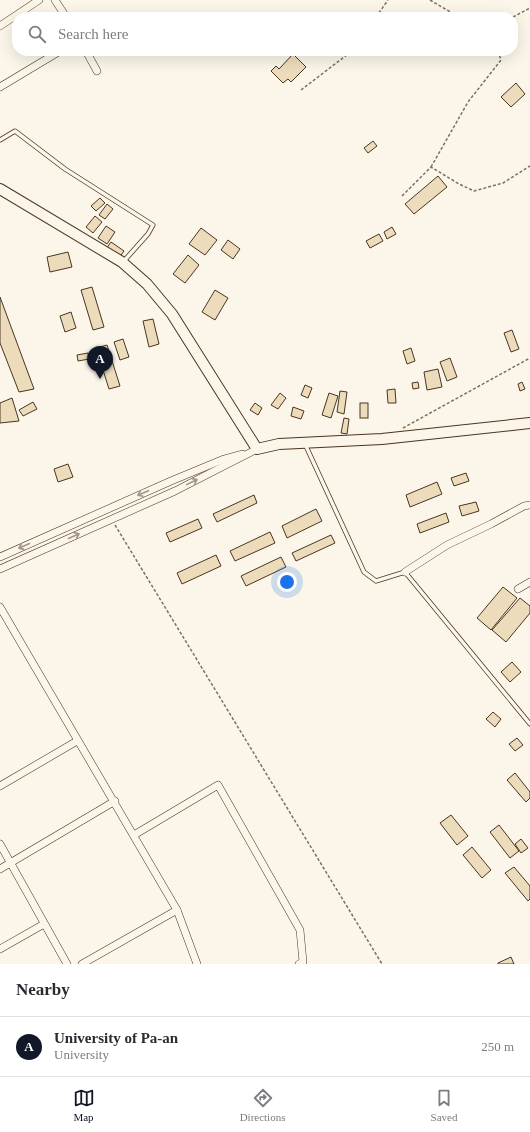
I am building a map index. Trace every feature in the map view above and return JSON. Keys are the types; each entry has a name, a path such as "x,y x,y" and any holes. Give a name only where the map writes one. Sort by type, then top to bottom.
{"street":[{"path":"55,0 63,12"},
{"path":"20,12 36,1"},
{"path":"0,26 12,18"},
{"path":"0,87 52,56"},
{"path":"89,56 97,71"},
{"path":"0,189 122,262 147,284 172,314 257,449"},
{"path":"0,557 171,481 224,459 257,449 279,444 382,440 530,423"},
{"path":"0,569 175,490 257,449"},
{"path":"171,481 175,490"},
{"path":"405,572 447,545 524,506 530,505"},
{"path":"518,589 530,582"},
{"path":"0,607 177,910 195,963"},
{"path":"0,786 78,741"},
{"path":"134,835 218,785 300,930 303,962 299,964"},
{"path":"0,869 114,801"},
{"path":"0,844 67,964"},
{"path":"82,964 177,910"},
{"path":"0,949 44,924"}],"lane":[{"path":"0,140 15,131 65,169 153,225 148,234 122,262"},
{"path":"304,443 364,572 376,580 405,572 530,724"},
{"path":"47,536 51,546"},
{"path":"38,540 42,550"}],"path":[{"path":"380,12 388,0"},
{"path":"430,0 450,12"},
{"path":"518,14 530,8"},
{"path":"301,90 345,56"},
{"path":"402,196 431,167 468,102 501,60 500,56"},
{"path":"431,167 474,191 503,183 530,166"},
{"path":"402,428 530,358"},
{"path":"112,519 382,964"}],"building":[{"path":"291,56 295,56 306,67 291,82 288,79 283,83 271,71 276,66 279,69"},
{"path":"516,83 525,94 511,107 501,97"},
{"path":"373,141 377,146 368,153 364,148"},
{"path":"438,176 447,187 414,214 405,204"},
{"path":"100,198 105,203 96,211 91,206"},
{"path":"107,204 113,209 105,219 99,215"},
{"path":"95,216 102,222 93,233 86,227"},
{"path":"106,226 115,232 107,244 98,238"},
{"path":"392,227 396,234 387,239 384,232"},
{"path":"201,228 217,240 205,255 189,244"},
{"path":"379,234 383,241 370,248 366,241"},
{"path":"228,240 240,249 233,259 221,250"},
{"path":"111,242 124,251 119,258 106,249"},
{"path":"68,252 72,267 50,272 47,257"},
{"path":"188,255 199,265 185,283 173,274"},
{"path":"92,287 104,327 93,330 81,290"},
{"path":"215,290 228,298 215,320 202,312"},
{"path":"0,297 34,389 19,392 0,343"},
{"path":"71,312 76,328 65,332 60,316"},
{"path":"153,319 159,344 149,347 143,321"},
{"path":"512,330 519,349 511,352 504,333"},
{"path":"123,339 129,357 120,360 114,342"},
{"path":"107,345 120,386 109,389 96,348"},
{"path":"411,348 415,361 407,364 403,351"},
{"path":"88,353 89,359 78,361 77,355"},
{"path":"450,358 457,377 447,381 440,362"},
{"path":"438,369 442,387 427,390 424,372"},
{"path":"418,382 419,388 413,389 412,383"},
{"path":"522,382 525,389 520,391 518,384"},
{"path":"305,385 312,388 308,398 301,395"},
{"path":"395,389 396,403 388,403 387,390"},
{"path":"340,391 347,392 344,414 337,412"},
{"path":"280,393 286,398 278,409 271,405"},
{"path":"329,393 338,396 331,418 322,415"},
{"path":"12,398 19,421 0,423 0,403"},
{"path":"33,402 37,409 23,416 19,410"},
{"path":"255,403 262,408 258,415 250,410"},
{"path":"360,403 368,403 368,418 360,418"},
{"path":"293,407 304,411 301,419 291,416"},
{"path":"344,418 349,419 347,434 341,433"},
{"path":"68,464 73,477 58,482 54,469"},
{"path":"466,473 469,481 454,486 451,478"},
{"path":"437,482 442,494 410,507 406,495"},
{"path":"254,495 257,503 217,522 213,514"},
{"path":"476,502 479,511 462,516 459,506"},
{"path":"316,509 322,521 287,538 282,526"},
{"path":"446,513 449,522 420,533 417,524"},
{"path":"198,519 202,528 170,542 166,533"},
{"path":"270,532 275,543 235,561 230,551"},
{"path":"331,535 335,543 296,561 292,553"},
{"path":"216,555 221,566 182,584 177,573"},
{"path":"281,557 286,567 246,586 241,576"},
{"path":"503,587 517,598 491,630 477,618"},
{"path":"520,598 530,606 530,613 506,642 492,630"},
{"path":"512,662 521,672 510,682 501,672"},
{"path":"493,712 501,719 495,727 486,719"},
{"path":"517,738 523,745 515,751 509,744"},
{"path":"515,773 530,792 530,798 526,802 507,780"},
{"path":"451,815 468,836 457,845 440,823"},
{"path":"499,825 519,851 510,858 490,832"},
{"path":"521,839 528,848 521,853 515,844"},
{"path":"472,847 491,870 482,878 463,855"},
{"path":"514,867 530,886 530,899 528,901 505,873"},
{"path":"511,957 514,964 498,964 498,963"}],"place":[{"name":"University of Pa-an","path":"100,379"}]}
